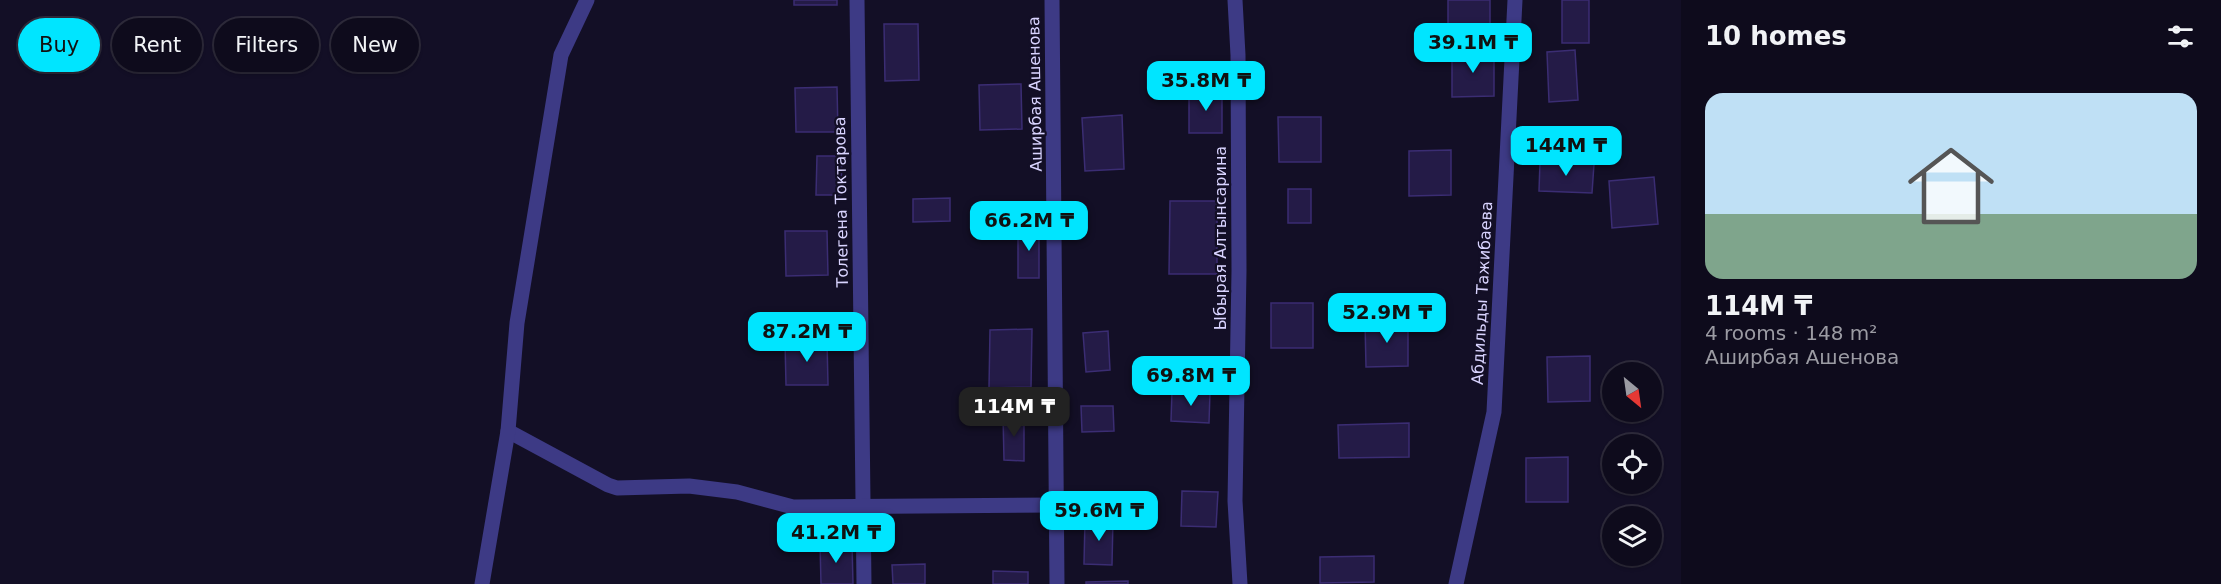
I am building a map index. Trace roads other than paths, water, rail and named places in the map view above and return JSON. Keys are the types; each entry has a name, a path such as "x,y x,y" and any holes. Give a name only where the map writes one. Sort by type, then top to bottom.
{"street":[{"path":"482,584 508,431 517,323 561,55 587,0"},
{"name":"Толегена Токтарова","path":"856,0 864,584"},
{"name":"Аширбая Ашенова","path":"1052,0 1057,584"},
{"name":"Ыбырая Алтынсарина","path":"1235,0 1238,56 1239,271 1235,501 1240,584"},
{"name":"Абдильды Тажибаева","path":"1456,584 1494,412 1515,0"},
{"path":"508,431 617,488 689,486 737,492 793,507 1058,505"}]}
